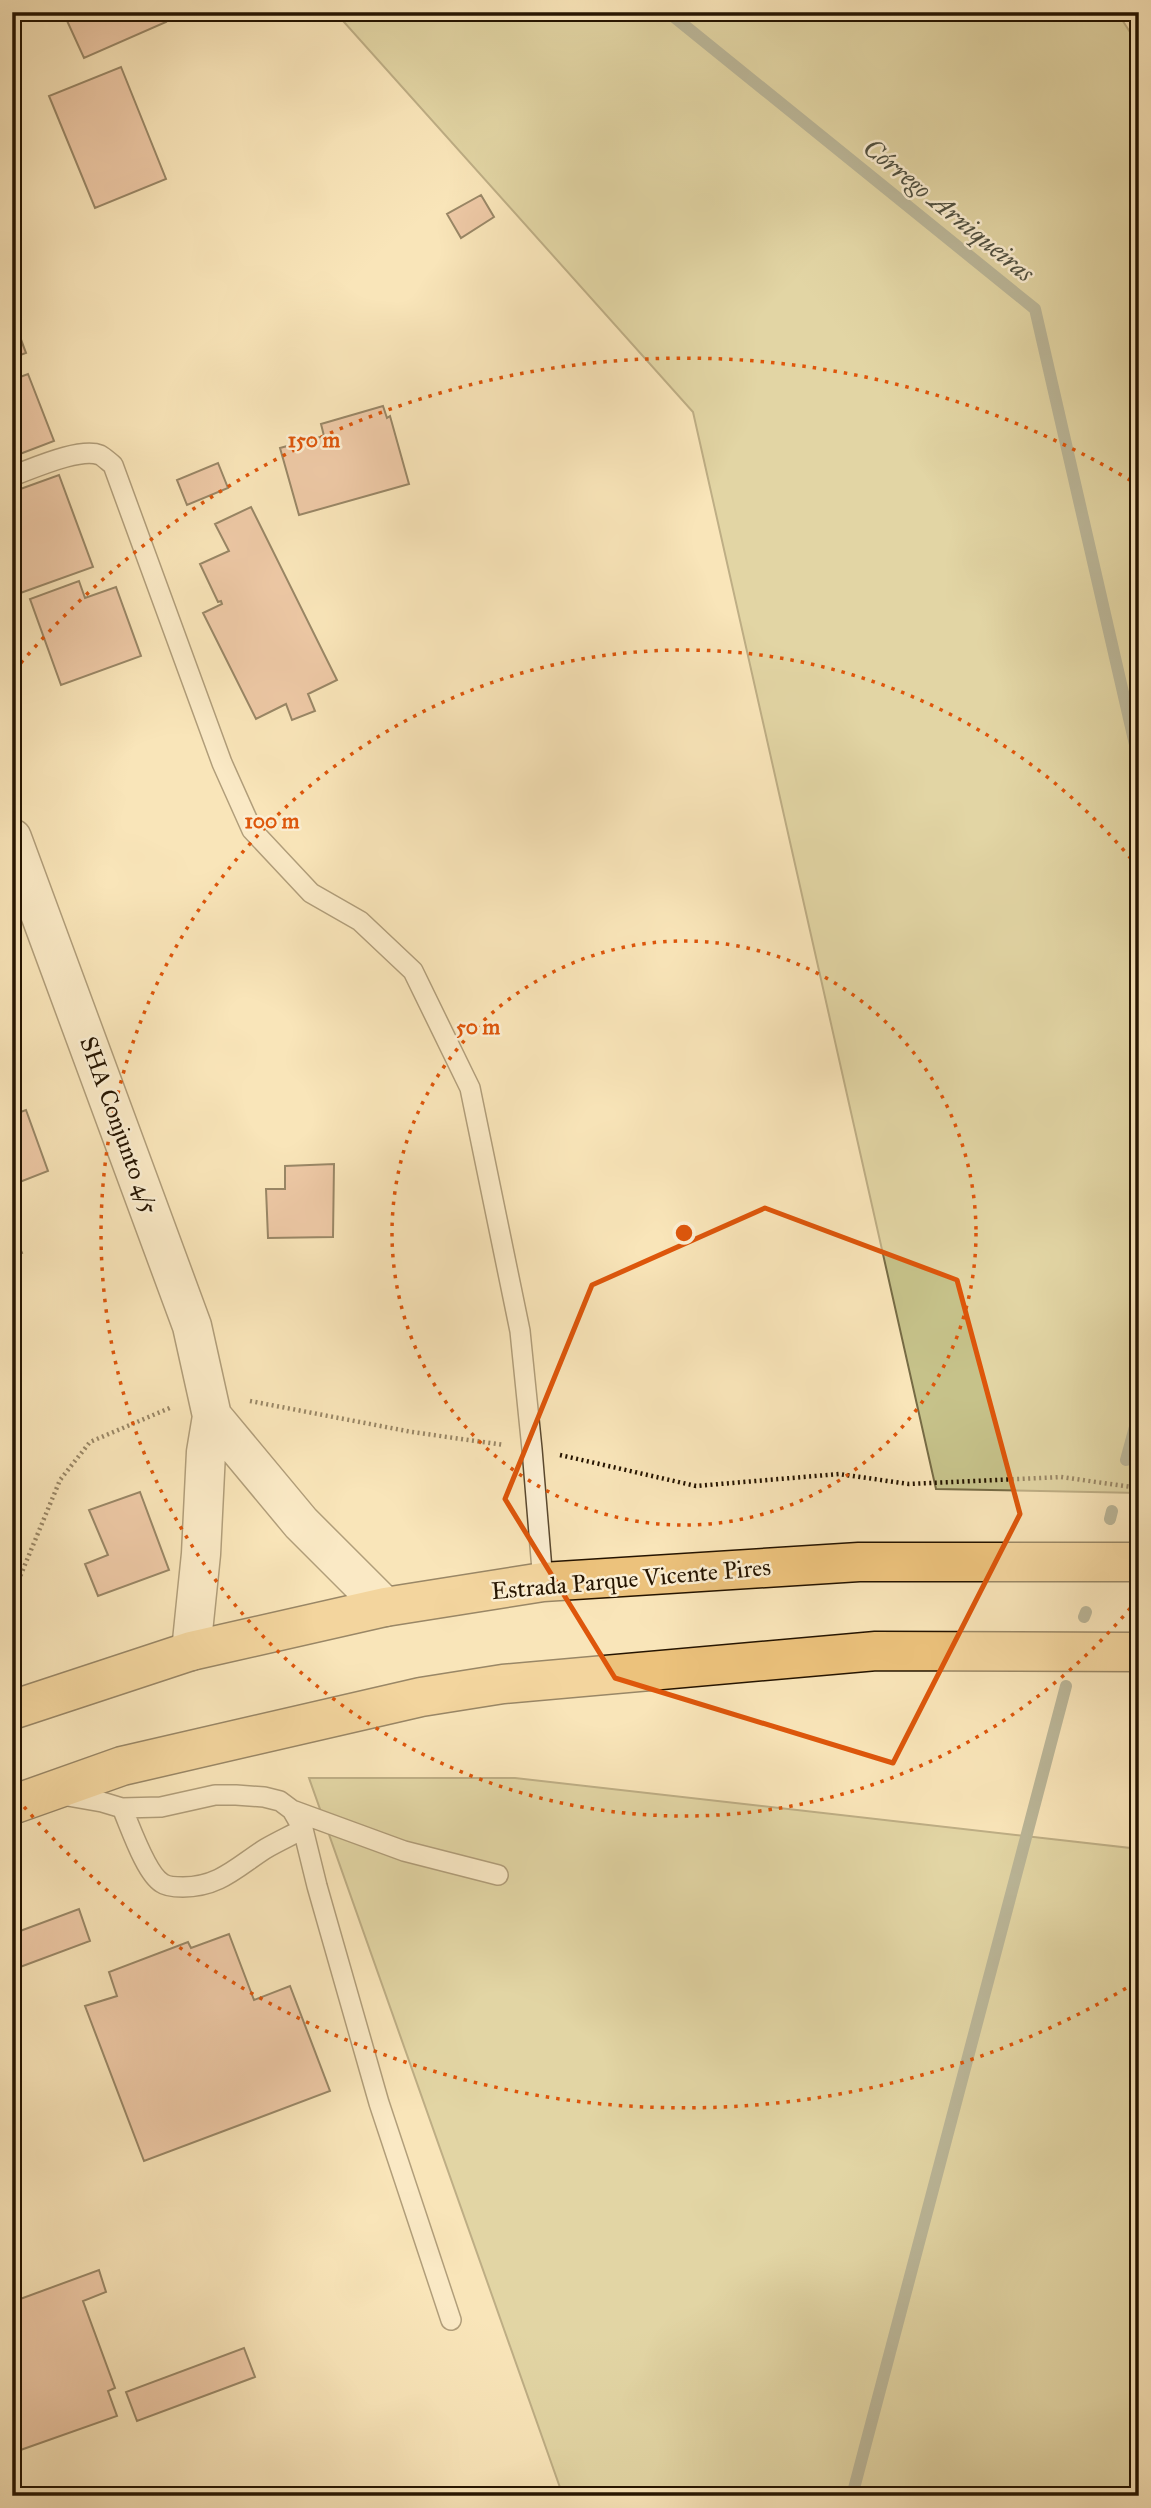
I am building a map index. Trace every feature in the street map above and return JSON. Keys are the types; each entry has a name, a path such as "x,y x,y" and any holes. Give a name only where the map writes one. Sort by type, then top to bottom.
{"main road":[{"name":"Estrada Parque Vicente Pires","path":"12,1710 191,1651 385,1607 542,1582 859,1562 1139,1562"},
{"path":"30,1798 133,1764 421,1697 503,1684 876,1651 1139,1652"}],"street":[{"name":"SHA Conjunto 4/5","path":"12,838 192,1326 212,1416 206,1452 201,1554 191,1651"},
{"name":"SHA Conjunto 4/5","path":"212,1416 301,1523 385,1607"}],"lane":[{"path":"12,476 87,453 100,455 113,465 222,763 252,830 311,893 360,921 413,971 465,1076 470,1088 520,1331 542,1582"},
{"path":"30,1798 102,1802 122,1808 161,1807 215,1795 264,1797 404,1851 498,1875"},
{"path":"122,1808 152,1872 163,1884 178,1887 198,1887 218,1880 303,1829"},
{"path":"292,1810 303,1829 379,2103 451,2320"}],"highlighted area":[{"path":"765,1208 957,1280 1020,1514 893,1763 615,1678 505,1499 592,1285"}],"shaded area":[{"path":"335,12 1117,12 1139,46 1139,1493 936,1489 693,412"},
{"path":"309,1778 515,1778 1139,1849 1139,2496 563,2496"}],"building":[{"path":"63,12 162,12 166,22 84,58"},
{"path":"121,67 166,179 95,208 49,96"},
{"path":"481,195 494,217 461,238 447,214"},
{"path":"12,315 26,353 12,358"},
{"path":"12,317 26,353 12,358"},
{"path":"28,374 54,441 12,457 12,380"},
{"path":"28,374 54,441 12,457 12,380"},
{"path":"383,406 387,418 390,416 409,484 299,515 280,448 324,436 321,424"},
{"path":"218,463 228,488 187,505 177,480"},
{"path":"59,475 93,567 12,596 12,492"},
{"path":"59,475 93,567 12,596 12,492"},
{"path":"251,507 337,680 308,694 315,711 292,720 286,704 256,719 203,613 222,604 221,601 218,602 200,564 229,551 215,524"},
{"path":"79,581 85,598 116,587 141,656 61,685 30,599"},
{"path":"26,1110 48,1171 12,1185 12,1115"},
{"path":"334,1164 333,1237 268,1238 266,1189 285,1189 285,1166"},
{"path":"334,1164 333,1237 268,1238 266,1189 285,1189 285,1166"},
{"path":"12,1228 22,1253 12,1257"},
{"path":"140,1492 169,1570 98,1596 85,1564 108,1555 89,1510"},
{"path":"79,1909 90,1941 12,1970 12,1934"},
{"path":"229,1934 254,2000 290,1986 330,2091 144,2161 85,2006 117,1996 109,1972 188,1942 191,1948"},
{"path":"99,2270 106,2292 83,2301 115,2388 108,2391 117,2416 12,2453 12,2302"},
{"path":"244,2348 255,2377 137,2421 126,2392"}],"waterway":[{"name":"Córrego Arniqueiras","path":"668,12 1035,309 1139,762"},
{"path":"1126,1460 1139,1412"},
{"path":"1110,1519 1112,1511"},
{"path":"1084,1617 1086,1612"},
{"path":"852,2496 1066,1686"}]}
